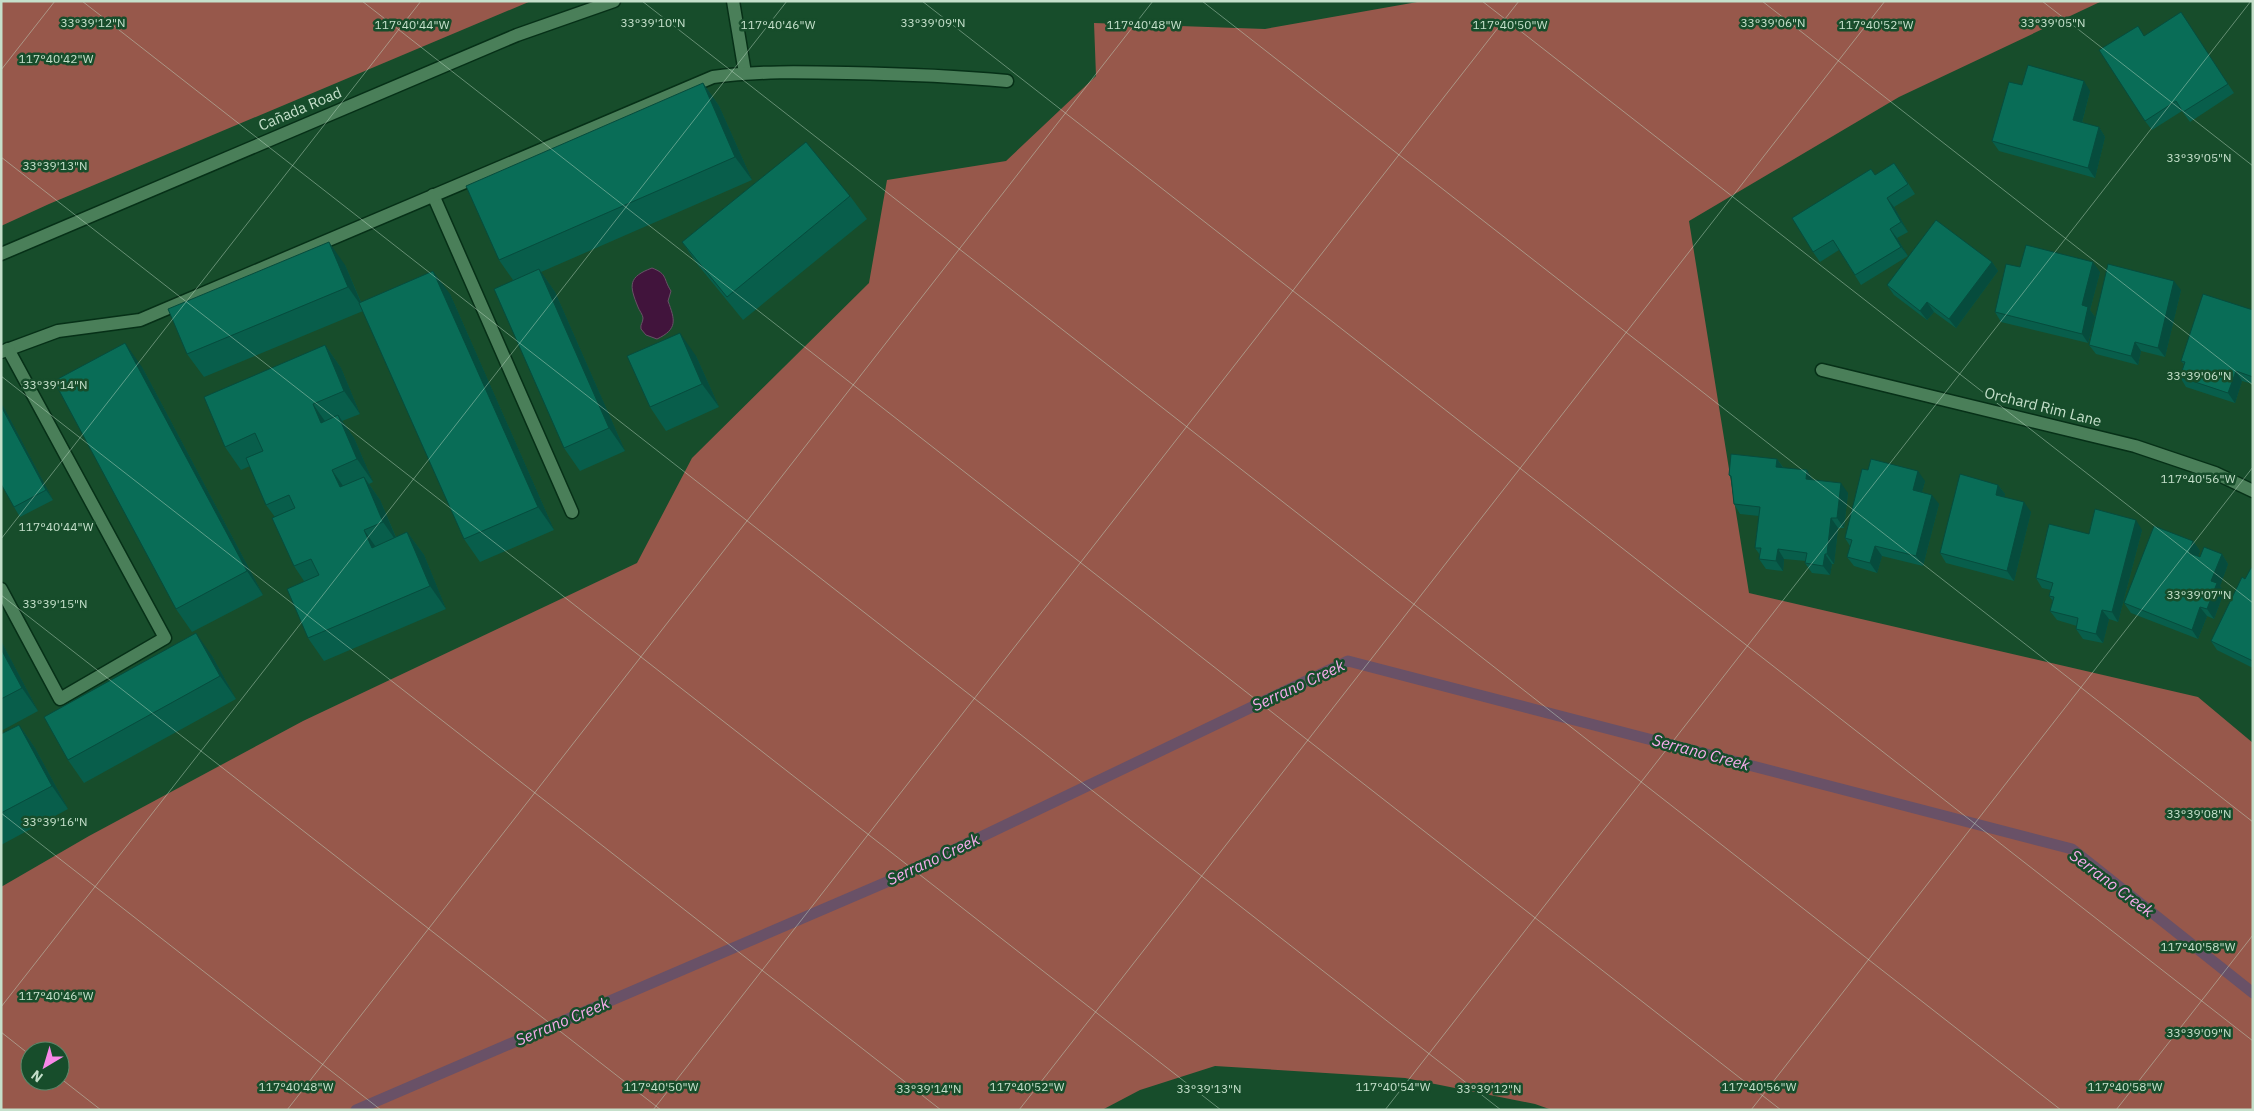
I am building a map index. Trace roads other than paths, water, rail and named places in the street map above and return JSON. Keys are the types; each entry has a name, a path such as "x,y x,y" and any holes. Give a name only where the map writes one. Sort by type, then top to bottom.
{"street":[{"name":"Cañada Road","path":"1,254 517,34 614,1"},
{"path":"733,1 745,73"},
{"path":"1,589 60,699 165,638 4,351 58,331 140,320 713,77 745,73 946,75 1007,81"},
{"path":"433,195 572,512"},
{"name":"Orchard Rim Lane","path":"1822,370 2135,446 2215,473 2253,491"}],"waterway":[{"name":"Serrano Creek","path":"356,1110 889,881 1348,661 2072,849 2253,993"}]}
